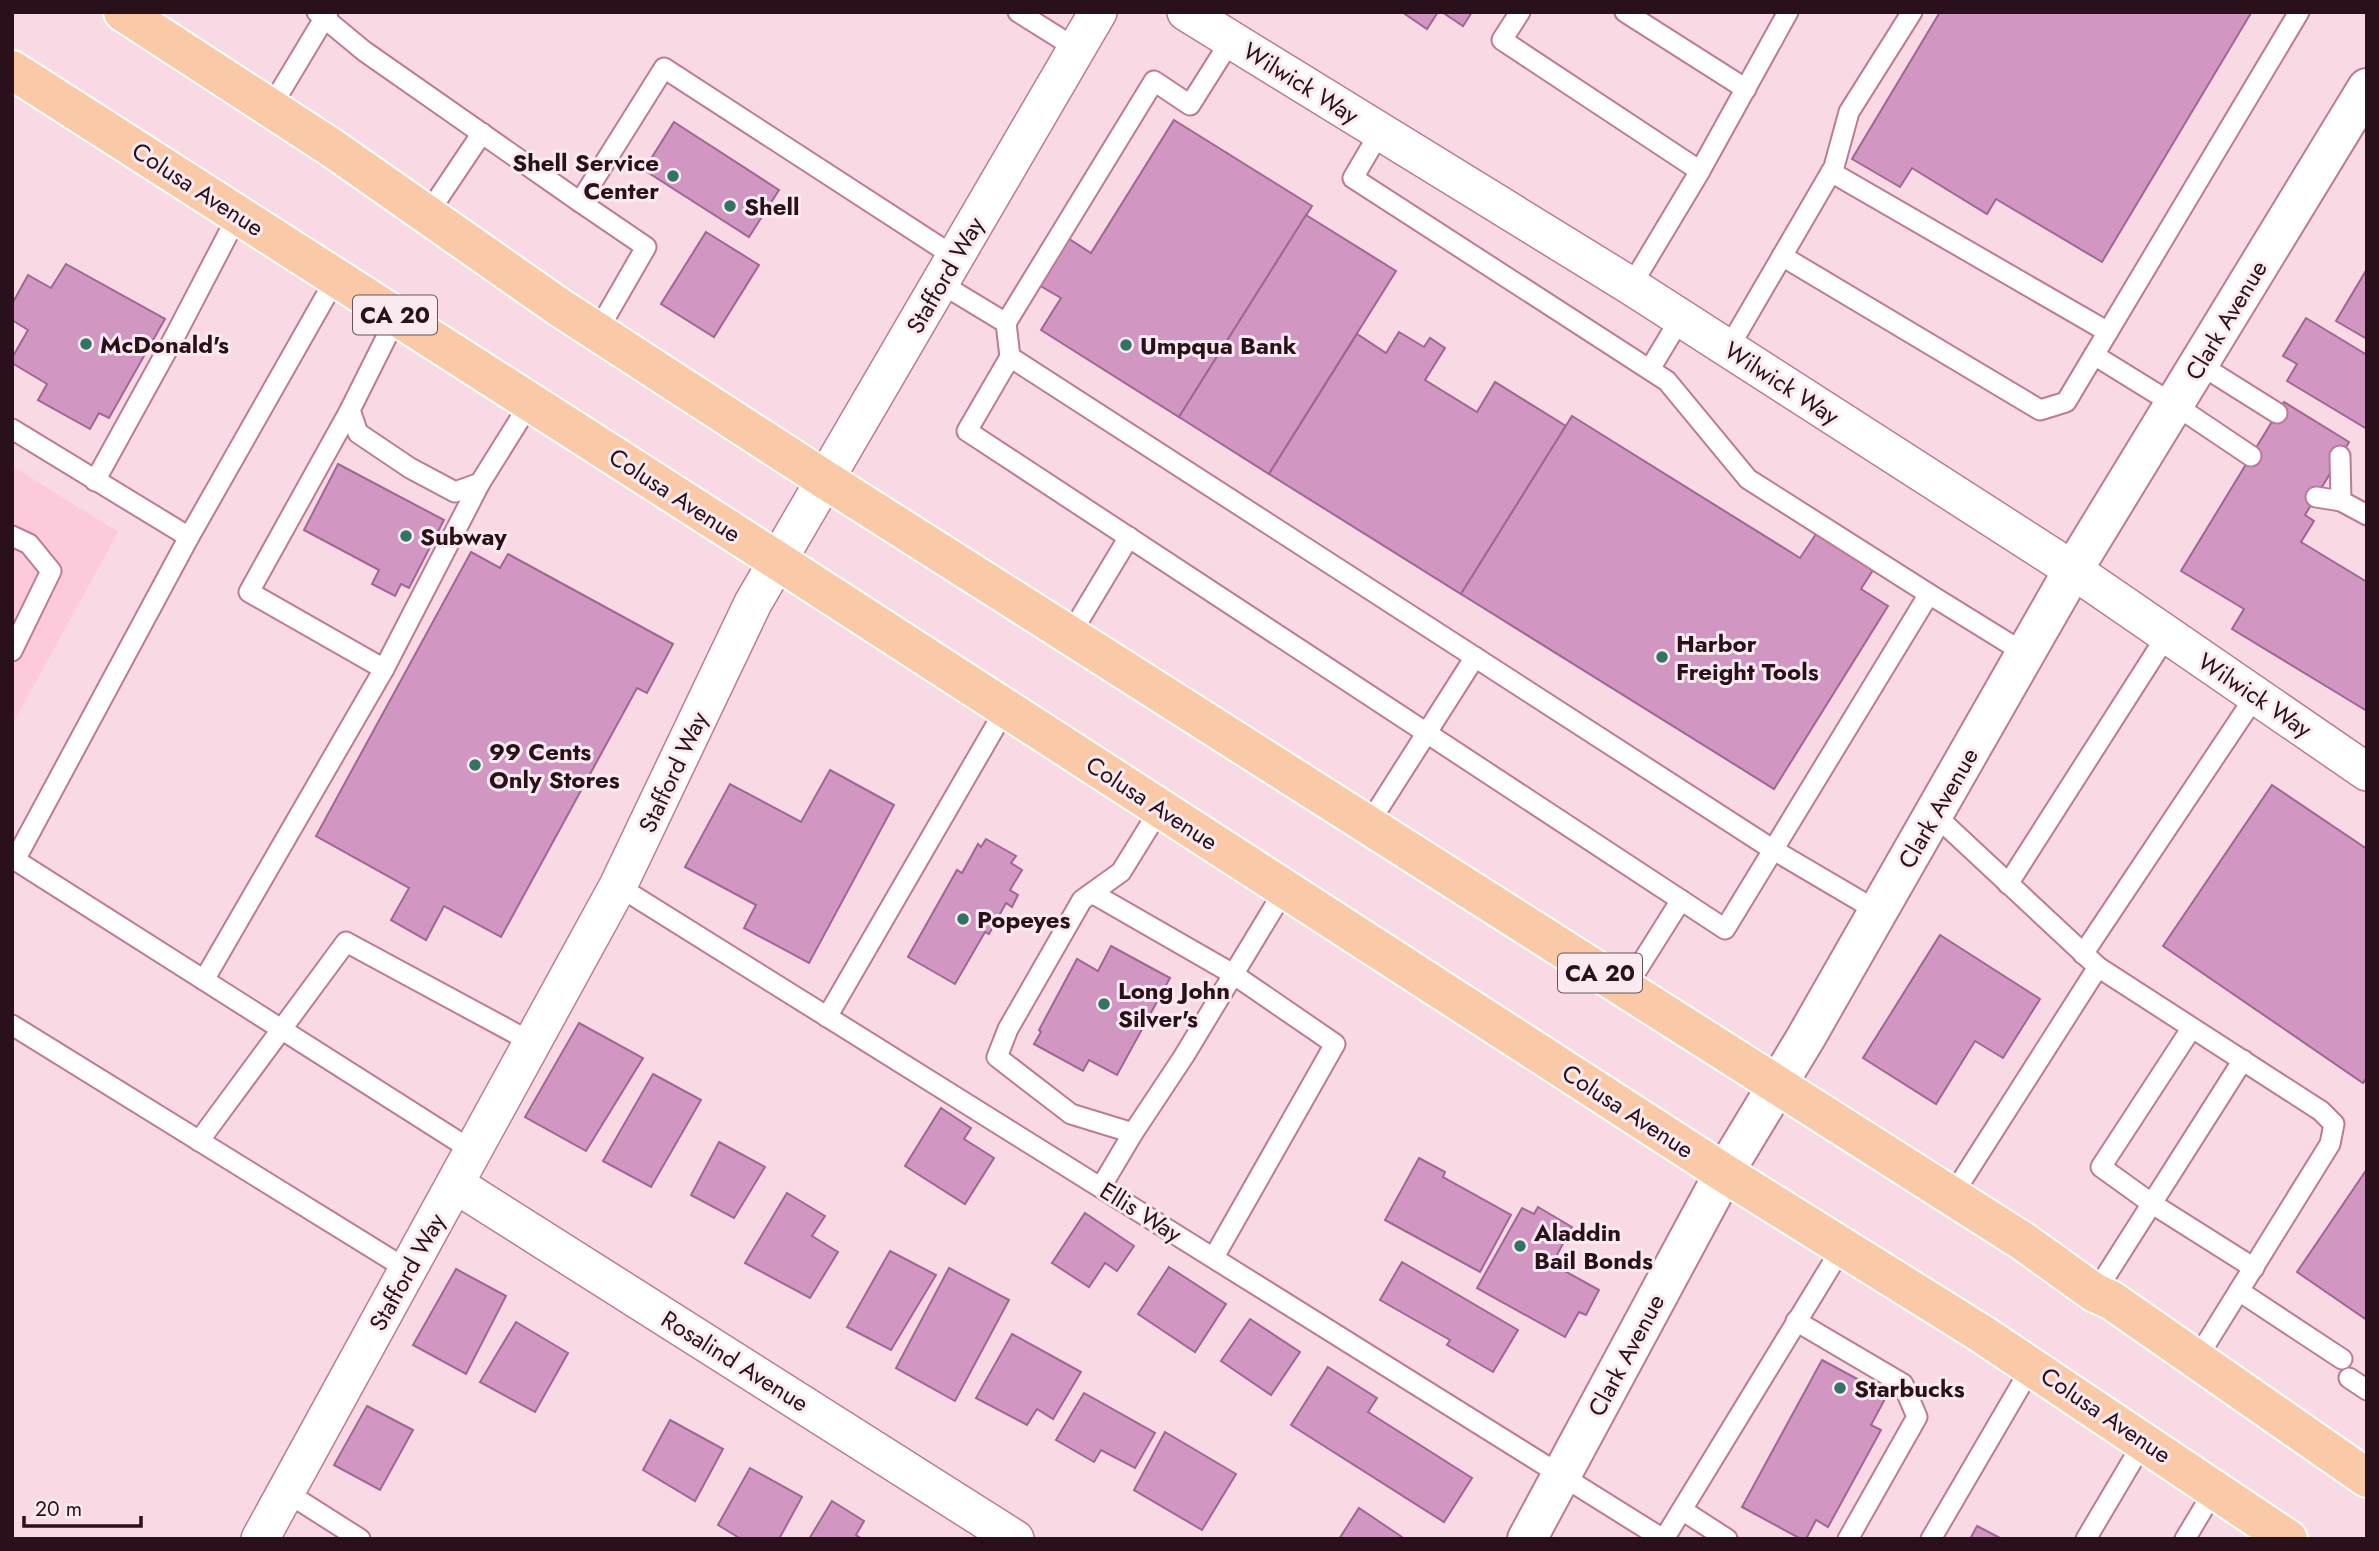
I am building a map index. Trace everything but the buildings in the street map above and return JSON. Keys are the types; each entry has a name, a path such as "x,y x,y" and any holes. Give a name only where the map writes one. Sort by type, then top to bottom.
{"highway":[{"name":"CA 20","path":"123,12 271,107 597,332 824,480 2024,1242 2367,1478"},
{"name":"Colusa Avenue","path":"12,70 778,561 1724,1173 2032,1366 2288,1539"}],"street":[{"name":"Stafford Way","path":"260,1539 618,887 753,603 1098,12"},
{"name":"Wilwick Way","path":"1186,12 1681,318 2073,570 2367,772"},
{"name":"Clark Avenue","path":"1527,1539 1724,1173 1935,816 2073,570 2367,88"},
{"name":"Rosalind Avenue","path":"455,1184 1015,1539"}],"lane":[{"path":"1018,12 1077,49"},
{"path":"1520,12 1502,40 1700,171"},
{"path":"1625,12 1746,89"},
{"path":"1630,286 1700,171 1788,12"},
{"path":"1728,349 1831,172 1849,113 1912,12"},
{"path":"1782,256 2040,410 2066,402 2299,12"},
{"path":"271,107 323,14 364,51 646,247 597,332"},
{"path":"1231,40 1190,105 1154,82 1006,323 1010,358 967,431 1725,929 1929,594"},
{"path":"580,202 664,68 840,182 948,270 1006,323"},
{"path":"1380,132 1353,178 1667,380 1748,479 2026,654"},
{"path":"427,215 482,133"},
{"path":"1831,172 2108,332"},
{"path":"95,481 238,215"},
{"path":"336,278 189,537 13,859 473,1151"},
{"path":"384,669 249,592 350,410 397,316"},
{"path":"1650,369 1681,318"},
{"path":"2094,355 2251,456"},
{"path":"1010,358 1772,849 1879,912"},
{"path":"2199,364 2277,414"},
{"path":"204,980 384,669 480,483 530,402"},
{"path":"350,410 358,433 410,468 455,492 480,483"},
{"path":"12,429 189,537"},
{"path":"2340,456 2341,501"},
{"path":"2316,497 2341,501 2367,515"},
{"path":"12,536 29,544 51,571 12,651"},
{"path":"1070,635 1129,537"},
{"path":"2008,884 2167,635"},
{"path":"1368,825 1475,657"},
{"path":"2083,954 2256,695"},
{"path":"827,1017 1006,708"},
{"path":"1133,1133 1071,1115 997,1057 1008,1029 1082,900 1121,872 1160,808"},
{"path":"1935,816 2098,967 2322,1111 2334,1125 2330,1144 2196,1360"},
{"name":"Ellis Way","path":"618,887 1664,1539"},
{"path":"1101,1187 1285,889"},
{"path":"1092,893 1233,974 1335,1044 1214,1257"},
{"path":"1625,989 1681,901"},
{"path":"200,1141 346,942 533,1043"},
{"path":"1952,1196 2098,967"},
{"path":"12,1025 408,1270"},
{"path":"2191,1029 2101,1167 2151,1203 2254,1268"},
{"path":"2095,1293 2243,1060"},
{"path":"1664,1539 1843,1246"},
{"path":"2239,1291 2342,1359"},
{"path":"1796,1321 1903,1384 1917,1417 1848,1539"},
{"path":"1931,1539 2032,1366"},
{"path":"2349,1378 2367,1390"},
{"path":"2086,1539 2144,1441"},
{"path":"2185,1539 2215,1489"},
{"path":"286,1492 360,1539"},
{"path":"1682,1510 1727,1539"}],"shaded area":[{"path":"12,466 118,532 12,725"}],"place":[{"name":"Shell Service Center","path":"673,176"},
{"name":"Shell","path":"730,206"},
{"name":"McDonald's","path":"86,344"},
{"name":"Umpqua Bank","path":"1126,345"},
{"name":"Subway","path":"406,536"},
{"name":"Harbor Freight Tools","path":"1662,657"},
{"name":"99 Cents Only Stores","path":"475,765"},
{"name":"Popeyes","path":"963,919"},
{"name":"Long John Silver's","path":"1104,1004"},
{"name":"Aladdin Bail Bonds","path":"1520,1246"},
{"name":"Starbucks","path":"1840,1388"}]}
